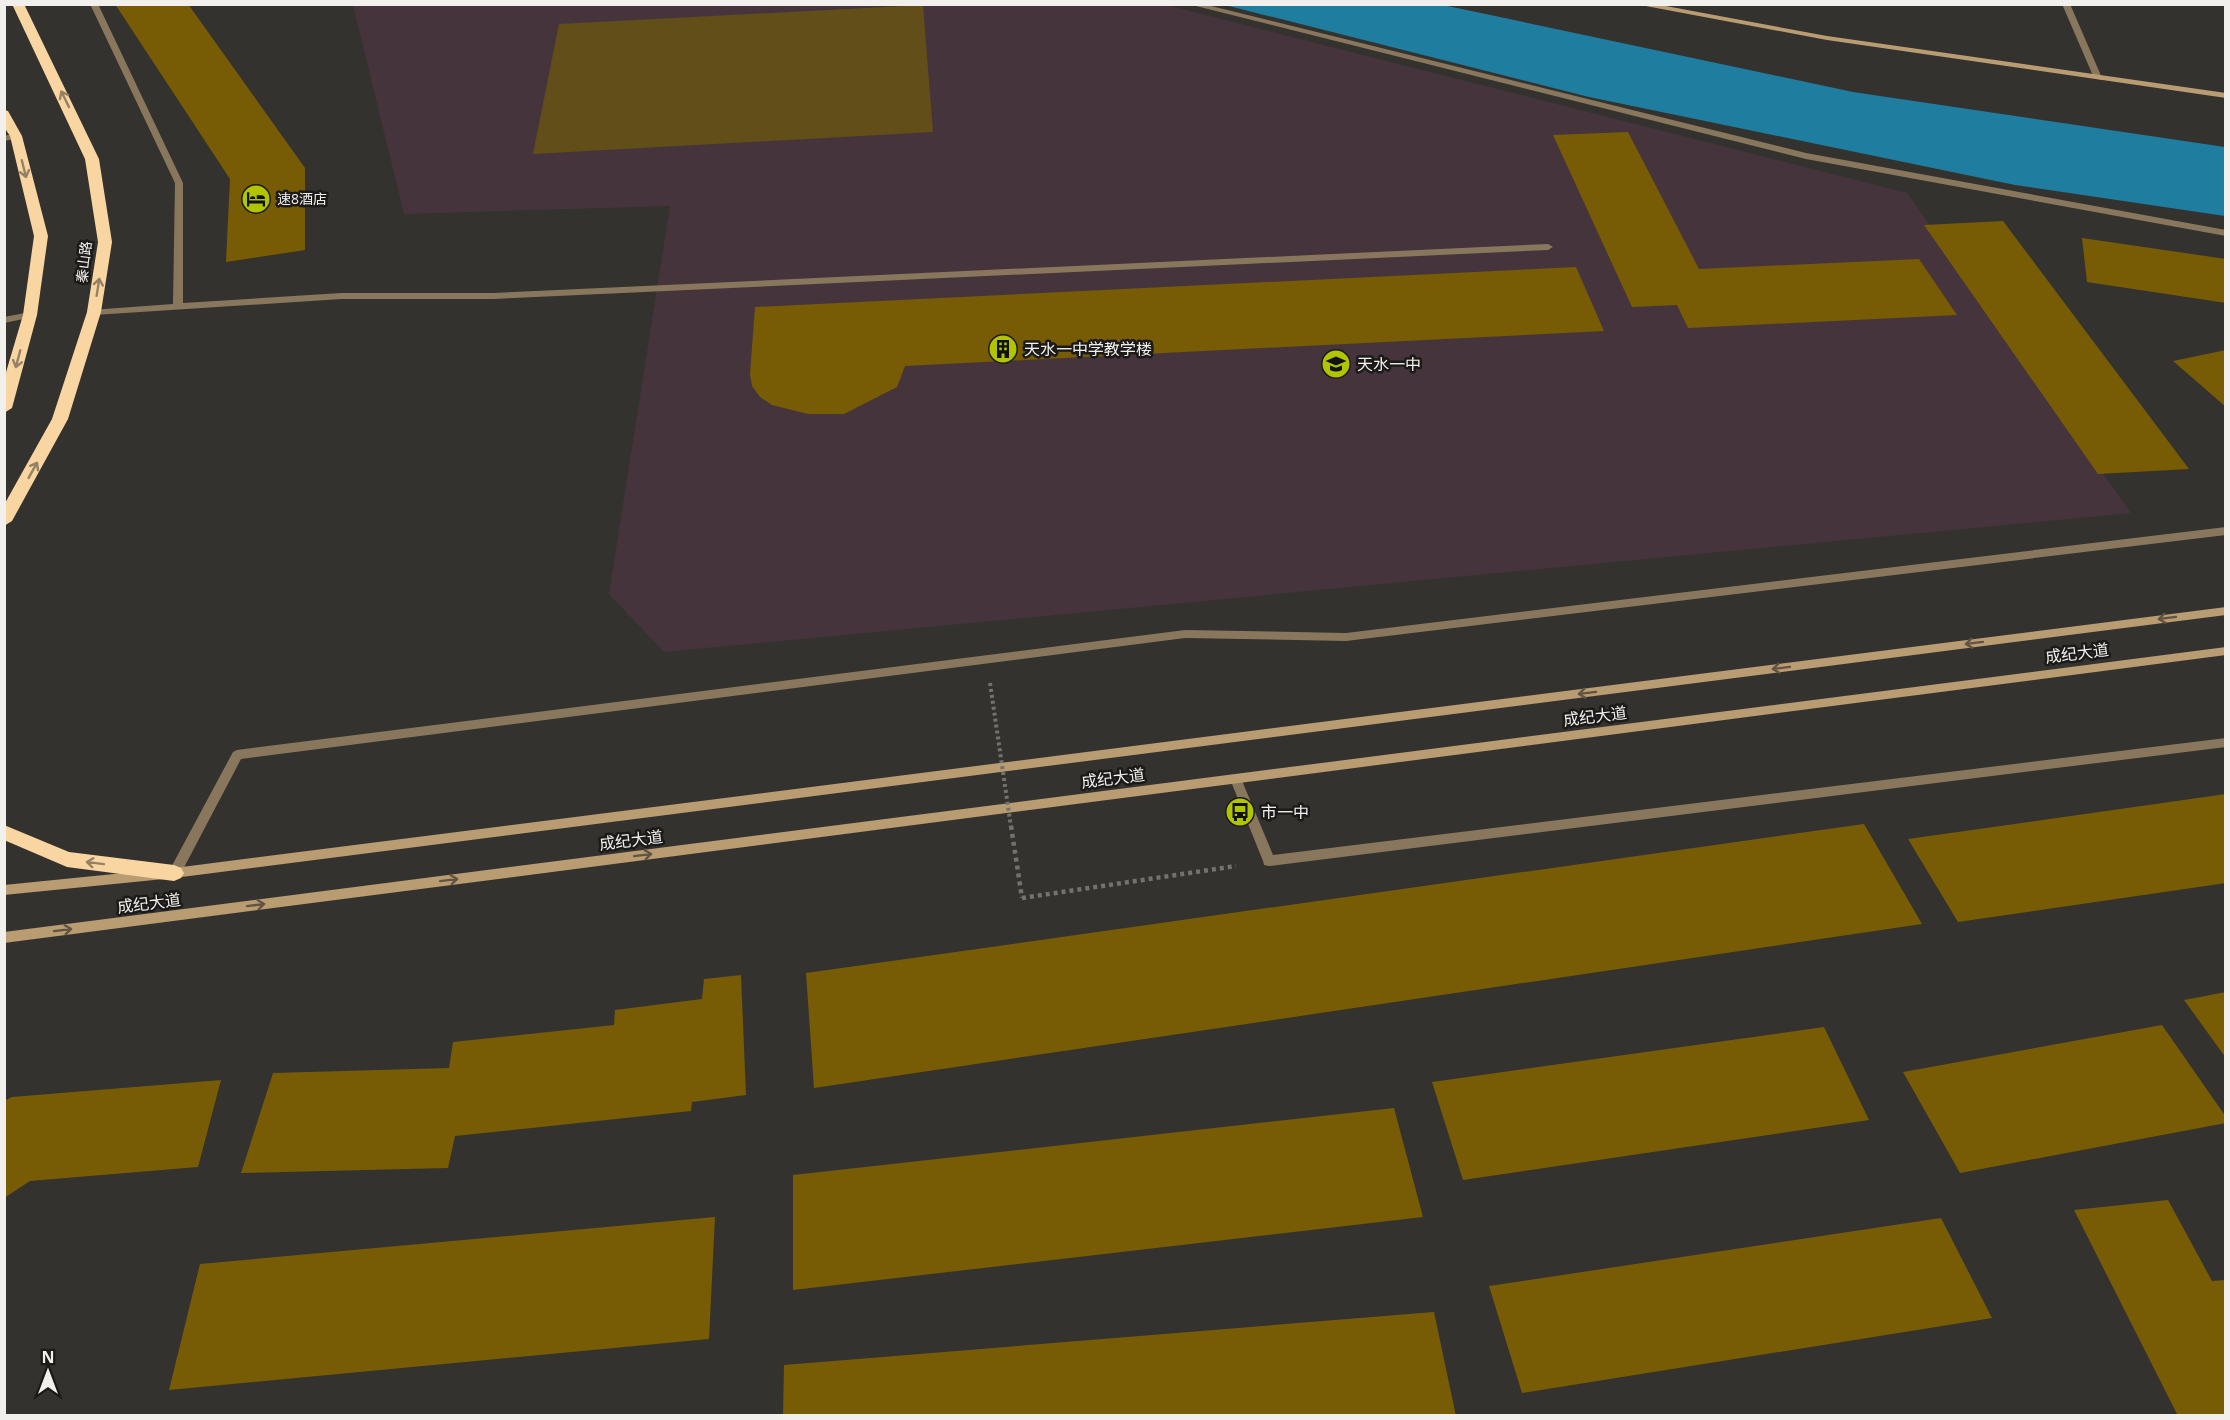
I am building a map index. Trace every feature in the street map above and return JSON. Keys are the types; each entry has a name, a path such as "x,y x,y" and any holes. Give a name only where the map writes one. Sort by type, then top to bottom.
{"highway":[{"name":"秦山路","path":"4,521 60,420 94,312 105,242 92,159 18,4"},
{"path":"4,114 41,236 30,315 4,408"},
{"path":"4,832 67,859 174,873"}],"main road":[{"path":"1639,4 1827,38 2226,96"},
{"name":"成纪大道","path":"4,890 174,873 2226,611"},
{"name":"成纪大道","path":"4,938 2226,651"}],"street":[{"path":"94,4 179,183 178,308"},
{"path":"1192,4 1806,156 2226,233"},
{"path":"2066,4 2098,78"},
{"path":"94,312 342,296 505,296 1548,247"},
{"path":"4,320 30,315"},
{"path":"174,873 237,755 1185,634 1346,637 2226,531"},
{"path":"1236,779 1269,861 2226,742"}],"path":[{"path":"990,683 1022,898 1269,861"}],"shaded area":[{"name":"天水一中","path":"353,5 1166,5 1907,193 2131,513 664,652 609,594 670,206 404,214"},
{"path":"923,5 933,132 533,154 559,24"}],"water":[{"path":"1225,5 1443,5 1853,92 2225,147 2225,216 2015,185 1589,97"}],"building":[{"path":"115,4 188,4 305,168 305,250 226,262 230,179"},
{"path":"1628,132 1699,269 1919,259 1957,315 1688,328 1677,305 1632,307 1553,135"},
{"path":"2003,221 2189,469 2098,474 1924,225"},
{"path":"2082,238 2226,259 2226,303 2087,282"},
{"name":"天水一中学教学楼","path":"1576,267 1604,331 905,366 897,387 844,414 808,414 772,405 760,397 752,386 750,374 755,307"},
{"path":"2226,350 2226,407 2173,361"},
{"path":"2226,794 2226,883 1958,922 1908,839"},
{"path":"1864,824 1922,924 814,1088 806,973"},
{"path":"741,975 746,1095 692,1102 691,1111 455,1136 448,1168 241,1173 273,1073 449,1068 453,1042 614,1025 615,1010 702,999 704,979"},
{"path":"2226,992 2226,1058 2184,1000"},
{"path":"2162,1025 2226,1117 2226,1123 1960,1173 1903,1072"},
{"path":"1824,1027 1869,1120 1463,1180 1432,1082"},
{"path":"221,1080 198,1167 30,1181 4,1198 4,1101 12,1097"},
{"path":"1394,1108 1423,1217 793,1290 793,1175"},
{"path":"2168,1200 2212,1281 2226,1280 2226,1416 2178,1416 2074,1210"},
{"path":"715,1217 709,1339 169,1390 200,1264"},
{"path":"1941,1218 1992,1318 1522,1393 1489,1286"},
{"path":"1434,1312 1456,1416 783,1416 784,1365"}],"place":[{"name":"速8酒店","path":"256,199"},
{"name":"天水一中学教学楼","path":"1003,349"},
{"name":"天水一中","path":"1336,364"},
{"name":"市一中","path":"1240,812"}]}
